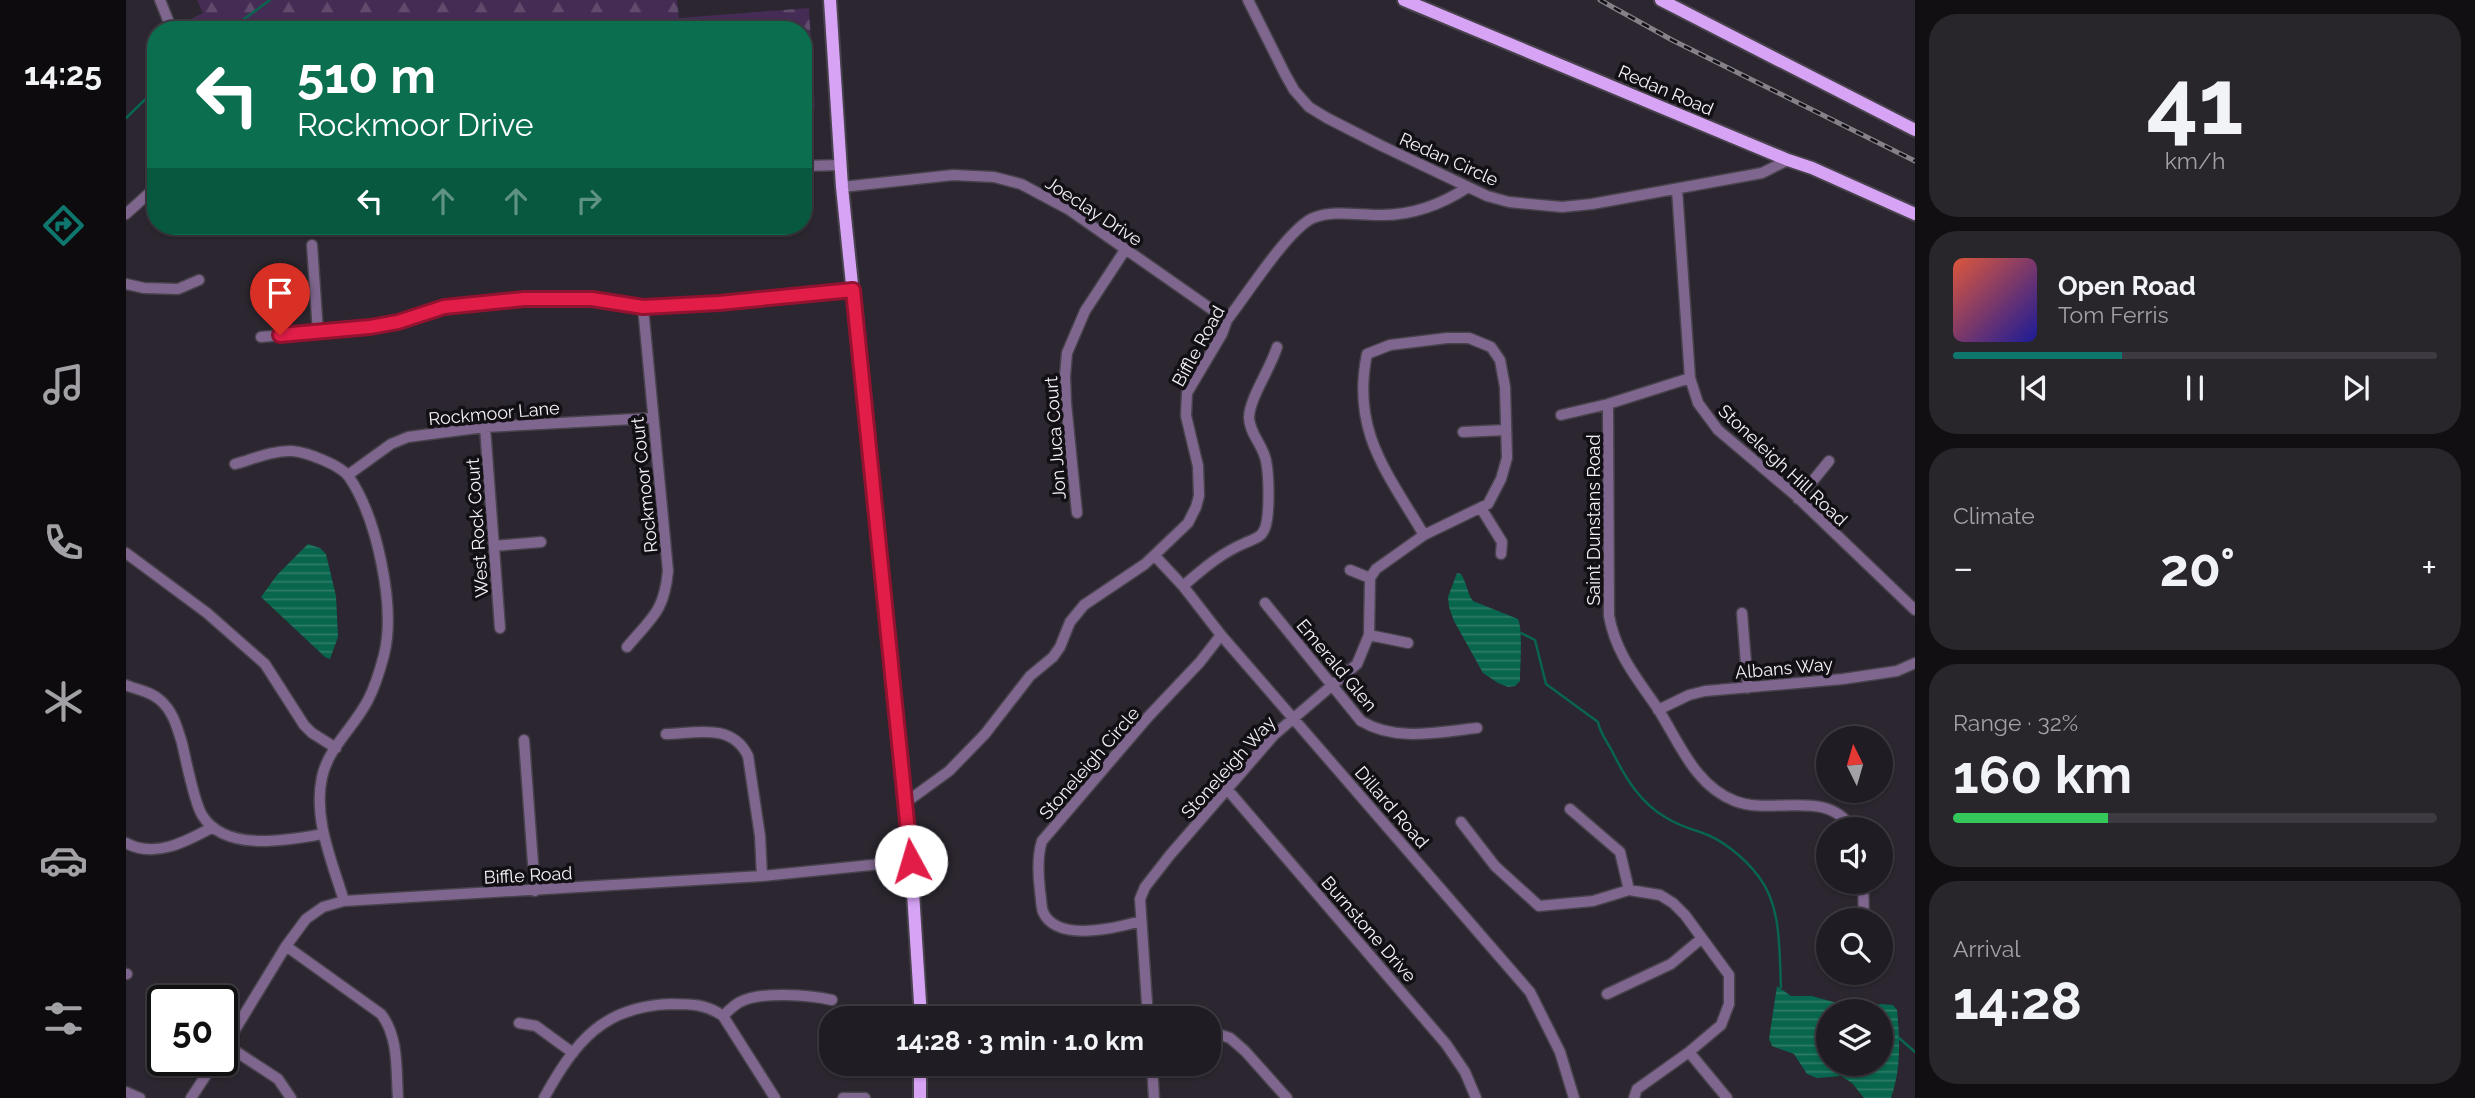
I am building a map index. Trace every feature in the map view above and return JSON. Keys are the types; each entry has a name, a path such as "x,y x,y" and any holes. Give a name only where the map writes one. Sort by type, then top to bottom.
{"main road":[{"path":"830,0 842,187 911,861 920,1006"},
{"name":"Redan Road","path":"1404,0 1812,168 1915,214"},
{"path":"1661,0 1915,130"},
{"path":"920,1076 920,1098"}],"street":[{"path":"160,0 168,21"},
{"name":"Redan Circle","path":"1248,0 1294,90 1309,107 1334,122 1468,187 1509,202 1562,207 1762,173 1788,160"},
{"path":"812,166 841,165"},
{"name":"Joeclay Drive","path":"842,187 953,174 994,177 1021,184 1068,209 1227,320"},
{"name":"Biffle Road","path":"905,803 949,771 985,734 1030,676 1053,657 1070,622 1084,605 1134,573 1188,523 1199,496 1198,466 1186,416 1187,393 1222,334 1227,320 1289,239 1314,218 1339,214 1382,215 1429,208 1449,200 1468,187"},
{"name":"Stoneleigh Hill Road","path":"1677,189 1690,377 1698,403 1711,422 1798,499 1915,610"},
{"path":"126,214 147,195"},
{"path":"312,246 318,332"},
{"name":"Jon Juca Court","path":"1077,513 1065,390 1067,353 1085,311 1125,250"},
{"path":"126,284 144,288 178,289 199,280"},
{"path":"261,337 379,325 444,307 524,299 592,299 643,307 719,303 853,290"},
{"name":"Rockmoor Court","path":"627,647 660,608 666,594 668,570 643,307"},
{"path":"1350,570 1370,579 1376,569 1424,535 1488,504 1501,480 1507,458 1505,387 1500,359 1491,348 1469,338 1412,341 1390,345 1367,354 1362,377 1366,421 1374,450 1424,535"},
{"path":"1183,586 1224,552 1264,532 1269,513 1265,457 1252,431 1249,417 1253,399 1273,363 1277,346"},
{"path":"1561,415 1608,404 1690,377"},
{"name":"Saint Dunstans Road","path":"1608,404 1609,605 1611,627 1628,668 1700,776 1726,798 1768,808 1814,805 1842,817"},
{"name":"Rockmoor Lane","path":"348,475 391,444 408,437 485,427 653,418"},
{"name":"West Rock Court","path":"485,427 500,628"},
{"path":"1463,432 1505,430"},
{"path":"235,464 281,452 293,452 313,456 348,475 364,504 380,556 385,580 384,652 368,700 328,760 321,779 319,805 323,834 344,901"},
{"path":"1798,499 1829,461"},
{"path":"1481,508 1502,542 1501,554"},
{"path":"494,546 541,542"},
{"path":"126,554 207,612 265,664 304,725 336,748"},
{"name":"Dillard Road","path":"1155,556 1530,992 1560,1052 1574,1098"},
{"name":"Stoneleigh Way","path":"1147,1006 1140,899 1145,887 1274,735 1357,664 1369,635 1370,579"},
{"name":"Emerald Glen","path":"1265,603 1361,721 1373,729 1390,733 1420,734 1477,728"},
{"path":"1742,613 1748,688"},
{"name":"Stoneleigh Circle","path":"1141,921 1090,930 1063,930 1049,920 1043,911 1039,852 1042,841 1221,635"},
{"path":"1369,635 1408,643"},
{"name":"Albans Way","path":"1658,710 1689,695 1705,691 1897,671 1915,663"},
{"path":"126,685 153,694 170,710 177,725 202,814 213,827 232,838 255,841 289,840 323,834"},
{"path":"666,734 722,732 738,739 744,747 748,756 758,823 762,876"},
{"path":"524,740 535,891"},
{"name":"Burnstone Drive","path":"1227,789 1446,1044 1465,1072 1476,1098"},
{"path":"1570,809 1620,852 1629,890"},
{"path":"1461,822 1494,866 1539,906 1593,901 1629,890 1660,895 1674,903 1685,915 1729,975 1729,1004 1721,1026 1637,1089 1634,1098"},
{"path":"126,843 133,847 174,846 213,827"},
{"name":"Biffle Road","path":"238,1025 286,946 306,919 323,907 344,901 762,876 911,861"},
{"path":"1606,994 1671,964 1701,939"},
{"path":"286,946 381,1014 388,1023 394,1044 398,1098"},
{"path":"723,1016 740,1002 753,998 808,994 832,1000"},
{"path":"544,1098 573,1053 591,1032 610,1017 636,1007 698,1004 712,1008 723,1016 775,1098"},
{"path":"519,1023 536,1026 573,1053"},
{"path":"1221,1035 1230,1038 1245,1051 1287,1098"},
{"path":"1689,1052 1727,1098"},
{"path":"238,1056 278,1079 291,1098"},
{"path":"191,1098 205,1076"},
{"path":"1153,1076 1154,1098"},
{"path":"126,1091 140,1098"},
{"path":"843,1098 865,1098"}],"green space":[{"path":"197,0 677,0 679,18 809,8 810,21 186,21 203,13"},
{"path":"812,58 815,108 812,108"}],"shaded area":[{"path":"308,544 320,548 326,554 336,596 338,637 330,659 261,597 277,575"},
{"path":"1457,573 1463,577 1473,601 1518,619 1521,639 1520,681 1515,686 1508,687 1498,683 1483,673 1454,621 1448,597"},
{"path":"1777,986 1791,996 1823,999 1816,999 1816,1076 1841,1076 1817,1078 1807,1074 1794,1054 1772,1046 1769,1039"},
{"path":"1893,1005 1897,1010 1899,1055 1891,1098 1864,1098 1852,1083 1841,1076 1893,1076"}],"waterway":[{"path":"241,21 270,0"},
{"path":"126,118 147,98"},
{"path":"1521,633 1535,640 1546,684 1598,722 1624,773 1641,798 1669,819 1725,844 1759,877 1776,915 1781,987"},
{"path":"1899,1038 1915,1052"}],"railway":[{"path":"1600,0 1672,40 1915,161"}],"route":[{"path":"280,335 370,327 398,322 444,307 524,299 592,299 643,307 719,303 853,290 911,861"}]}
